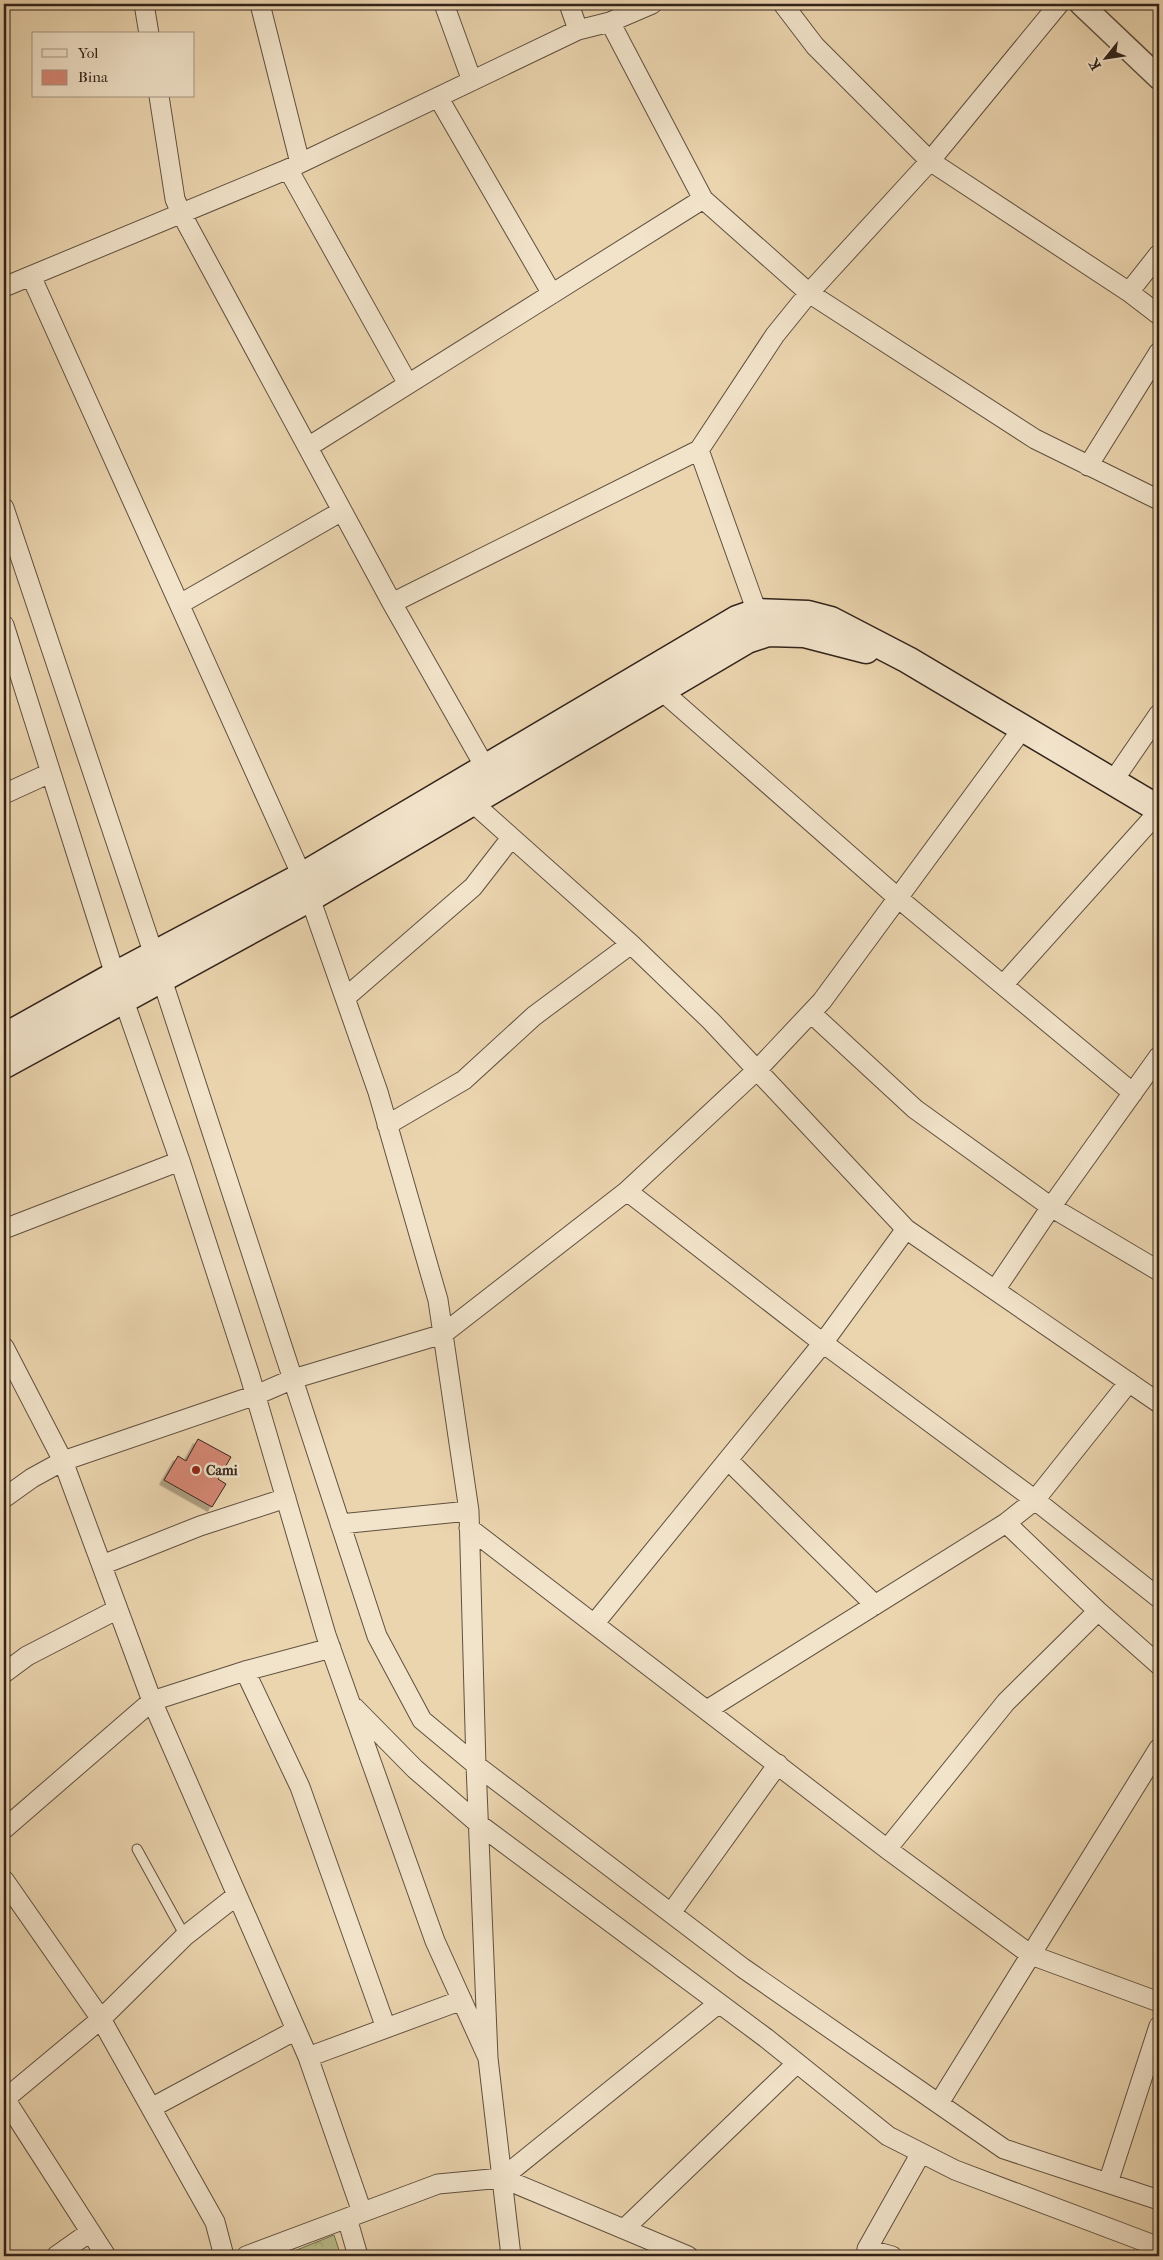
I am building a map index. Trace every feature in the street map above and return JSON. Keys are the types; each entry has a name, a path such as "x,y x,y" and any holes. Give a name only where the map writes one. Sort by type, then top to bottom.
{"main road":[{"path":"467,793 485,768 737,619 758,612 808,614 831,620 908,660 1159,810"},
{"path":"4,1037 119,987 162,980 306,887 467,793 662,691 747,640 768,633 804,634 908,660"},
{"path":"4,1065 119,987 154,955 306,887"}],"street":[{"path":"144,4 149,32"},
{"path":"260,4 294,166 408,384"},
{"path":"444,4 472,81"},
{"path":"569,4 578,30"},
{"path":"4,287 294,166 578,30 610,22 652,4"},
{"path":"783,4 815,46 930,161 1130,292 1159,315"},
{"path":"392,603 699,450 775,335 809,293 930,161 1059,4"},
{"path":"1081,4 1159,78"},
{"path":"610,22 702,199 809,293 1035,439 1159,500"},
{"path":"438,97 552,294"},
{"path":"159,98 175,199 181,213 392,603 485,768"},
{"path":"308,447 702,199"},
{"path":"1130,292 1159,254"},
{"path":"31,276 306,887 387,1125 438,1300 469,1520 476,1766 480,1825 488,2058 511,2256"},
{"path":"1088,466 1159,352"},
{"path":"699,450 758,612"},
{"path":"4,508 154,955 377,1636 422,1720 476,1766 743,1968 1004,2149 1159,2200"},
{"path":"180,604 342,511"},
{"path":"4,626 119,987 180,1161 256,1395 331,1648 435,1941 488,2058"},
{"path":"662,691 898,898 1133,1093"},
{"path":"1113,781 1159,714"},
{"path":"4,1498 32,1478 63,1461 256,1395 293,1379 443,1334 627,1191 757,1070 822,1001 1023,728"},
{"path":"4,794 50,773"},
{"path":"467,793 511,838 631,944 711,1021 906,1228 1159,1403"},
{"path":"1003,985 1159,810"},
{"path":"345,998 472,887 511,838"},
{"path":"387,1125 464,1080 534,1016 631,944"},
{"path":"811,1013 915,1109 1051,1206 1159,1271"},
{"path":"995,1290 1051,1206 1159,1056"},
{"path":"4,1229 180,1161"},
{"path":"627,1191 823,1343 1035,1500 1159,1598"},
{"path":"594,1624 823,1343 906,1228"},
{"path":"4,1347 63,1461 152,1701 308,2057 354,2215 358,2256"},
{"path":"707,1710 1006,1523 1035,1500 1129,1382"},
{"path":"728,1460 875,1605"},
{"path":"102,1565 200,1526 286,1498"},
{"path":"340,1524 469,1520 594,1624 887,1849 1031,1955 1159,2002"},
{"path":"1006,1523 1098,1611 1159,1665"},
{"path":"4,1673 27,1656 118,1609"},
{"path":"887,1849 1006,1702 1098,1611"},
{"path":"4,1828 152,1701 245,1671 331,1648"},
{"path":"245,1671 300,1787 386,2028"},
{"path":"351,1704 415,1769 480,1825 719,2003 888,2136 955,2170 1159,2247"},
{"path":"938,2103 1159,1748"},
{"path":"670,1913 778,1764"},
{"path":"4,1880 101,2019 215,2222 224,2256"},
{"path":"106,2256 4,2098 101,2019 185,1936 236,1896"},
{"path":"308,2057 462,2000"},
{"path":"502,2178 719,2003"},
{"path":"1108,2183 1159,2026"},
{"path":"151,2108 296,2030"},
{"path":"624,2229 797,2063"},
{"path":"892,2256 861,2252 921,2153"},
{"path":"246,2256 438,2184 502,2178 688,2256"},
{"path":"56,2256 90,2232"}],"lane":[{"path":"137,1849 185,1936"}],"green space":[{"path":"334,2235 341,2256 282,2256"}],"building":[{"name":"Cami","path":"198,1439 231,1457 218,1479 226,1484 212,1507 164,1480 178,1456 186,1461"}],"place":[{"name":"Cami","path":"196,1470"}]}
